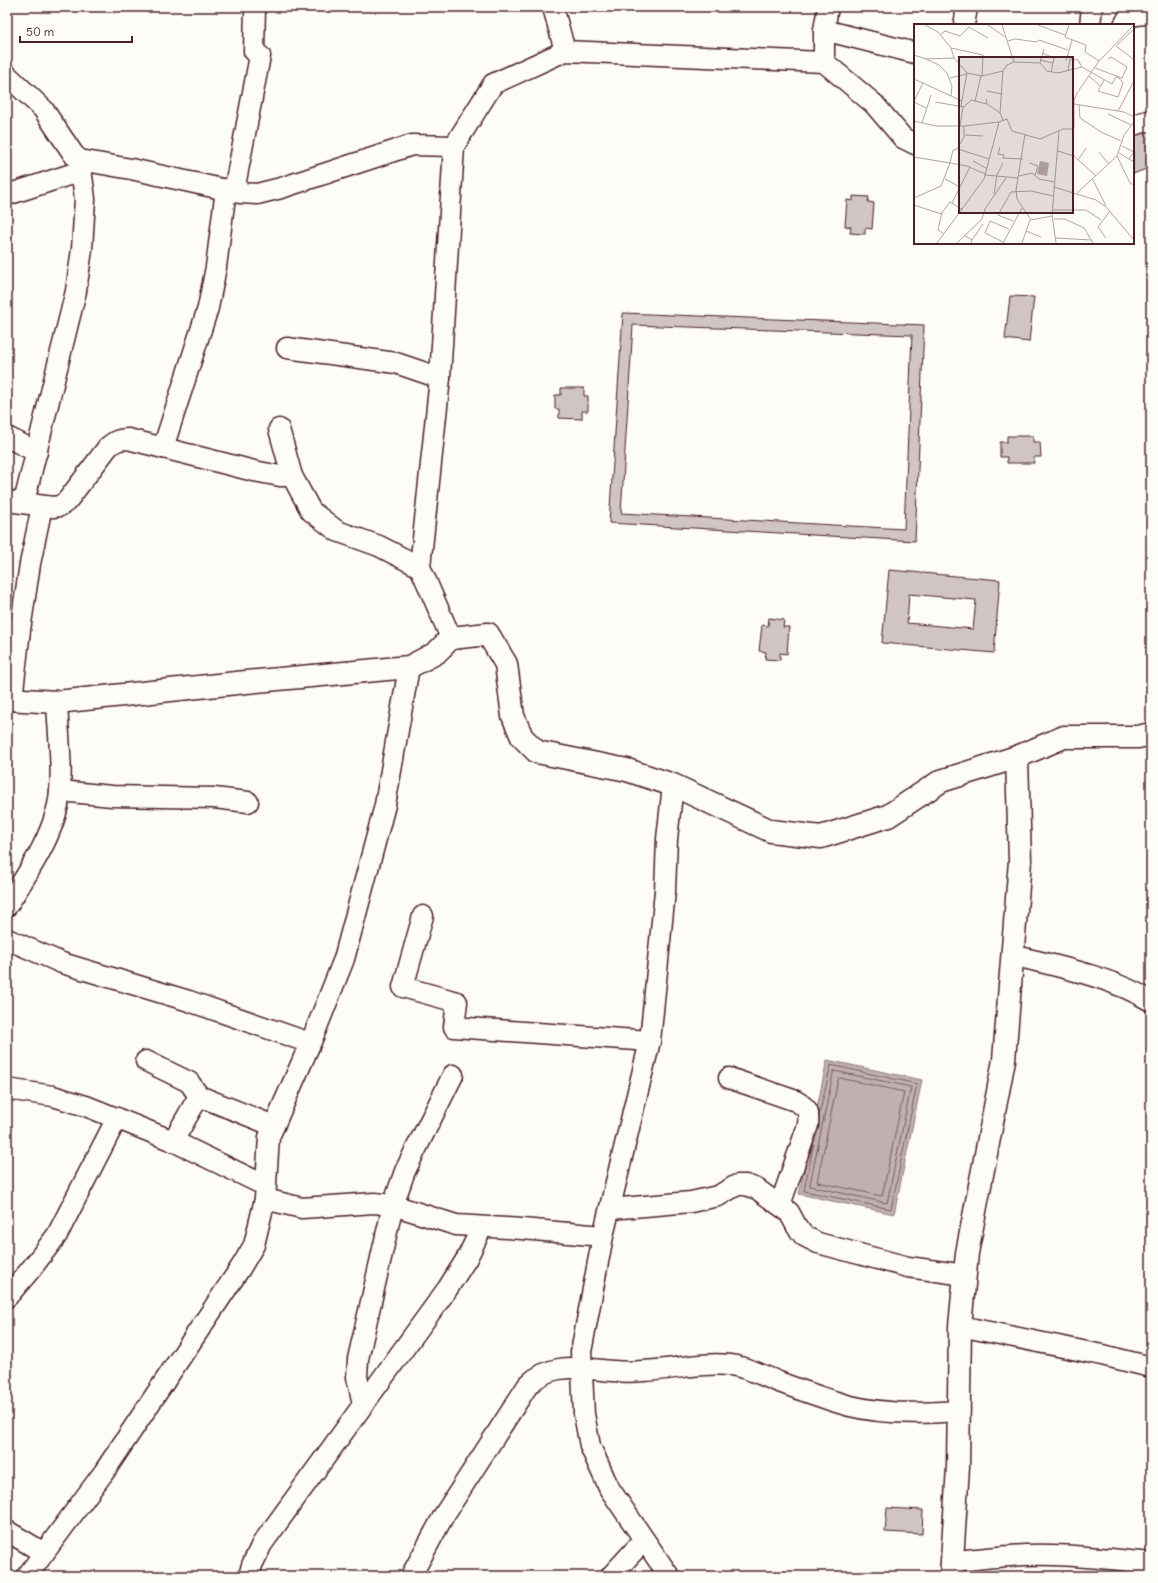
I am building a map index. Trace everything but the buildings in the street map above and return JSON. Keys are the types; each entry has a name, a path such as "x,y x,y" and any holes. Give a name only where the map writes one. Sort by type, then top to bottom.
{"main road":[{"path":"10,699 57,702 246,682 409,667 436,653 451,638 488,634 506,664 513,716 522,737 536,752 627,770 673,785 771,831 821,837 888,816 940,781 1017,757 1064,737 1138,737 1151,734"},
{"path":"952,1568 958,1467 960,1326 967,1253 1004,1060 1020,861 1017,757"}],"street":[{"path":"164,448 208,308 230,190 260,56 254,51 255,7"},
{"path":"553,7 565,51"},
{"path":"824,62 824,30 828,7"},
{"path":"963,7 966,8 964,24"},
{"path":"1090,24 1092,7"},
{"path":"1125,24 1129,16 1151,13"},
{"path":"824,30 914,54"},
{"path":"451,638 420,567 440,378 454,146 493,84 565,51 824,62 874,104 902,138 914,144"},
{"path":"7,75 43,109 74,155 80,165 85,199 82,249 76,291 25,503 30,564 10,699"},
{"path":"1134,124 1151,120"},
{"path":"7,195 80,165 131,169 230,190 257,194 281,188 412,145 454,146"},
{"path":"287,348 396,363 440,378"},
{"path":"279,429 292,476 311,511 337,531 379,546 420,567"},
{"path":"7,438 37,452"},
{"path":"25,503 53,507 60,506 67,501 108,448 120,439 128,439 254,471 280,476 292,476"},
{"path":"27,1576 104,1472 241,1267 254,1245 265,1193 269,1137 344,959 385,805 409,667"},
{"path":"7,906 36,860 54,819 60,791 57,702"},
{"path":"669,1576 609,1488 590,1446 584,1414 581,1352 603,1236 650,1040 665,891 667,839 673,785"},
{"path":"60,791 112,796 214,798 248,802"},
{"path":"423,916 403,986 457,1002 454,1027 650,1040"},
{"path":"7,939 62,963 189,1001 310,1042"},
{"path":"1012,955 1105,980 1137,993 1151,1001"},
{"path":"146,1061 189,1082 199,1096 274,1126"},
{"path":"363,1404 357,1377 358,1359 393,1205 405,1171 453,1075"},
{"path":"728,1078 796,1101 806,1107 808,1114 808,1125 780,1205"},
{"path":"7,1089 53,1096 86,1106 117,1118 173,1141 265,1193 302,1208 374,1202 393,1205 456,1225 603,1236"},
{"path":"173,1141 199,1096"},
{"path":"7,1297 32,1269 57,1236 117,1118"},
{"path":"610,1209 691,1202 718,1196 737,1186 746,1186 757,1189 789,1212 804,1236 818,1243 908,1267 965,1275"},
{"path":"249,1576 252,1565 262,1544 321,1465 363,1404 448,1288 467,1258 482,1227"},
{"path":"960,1326 1102,1355 1151,1367"},
{"path":"411,1576 444,1515 528,1385 536,1377 559,1368 582,1367 613,1371 645,1371 705,1365 730,1365 745,1368 778,1382 835,1402 878,1411 917,1414 959,1411"},
{"path":"7,1531 44,1553"},
{"path":"611,1576 644,1540"},
{"path":"952,1568 975,1560 1035,1555 1151,1563"}],"water":[{"path":"827,1060 922,1080 894,1214 799,1194"}]}
